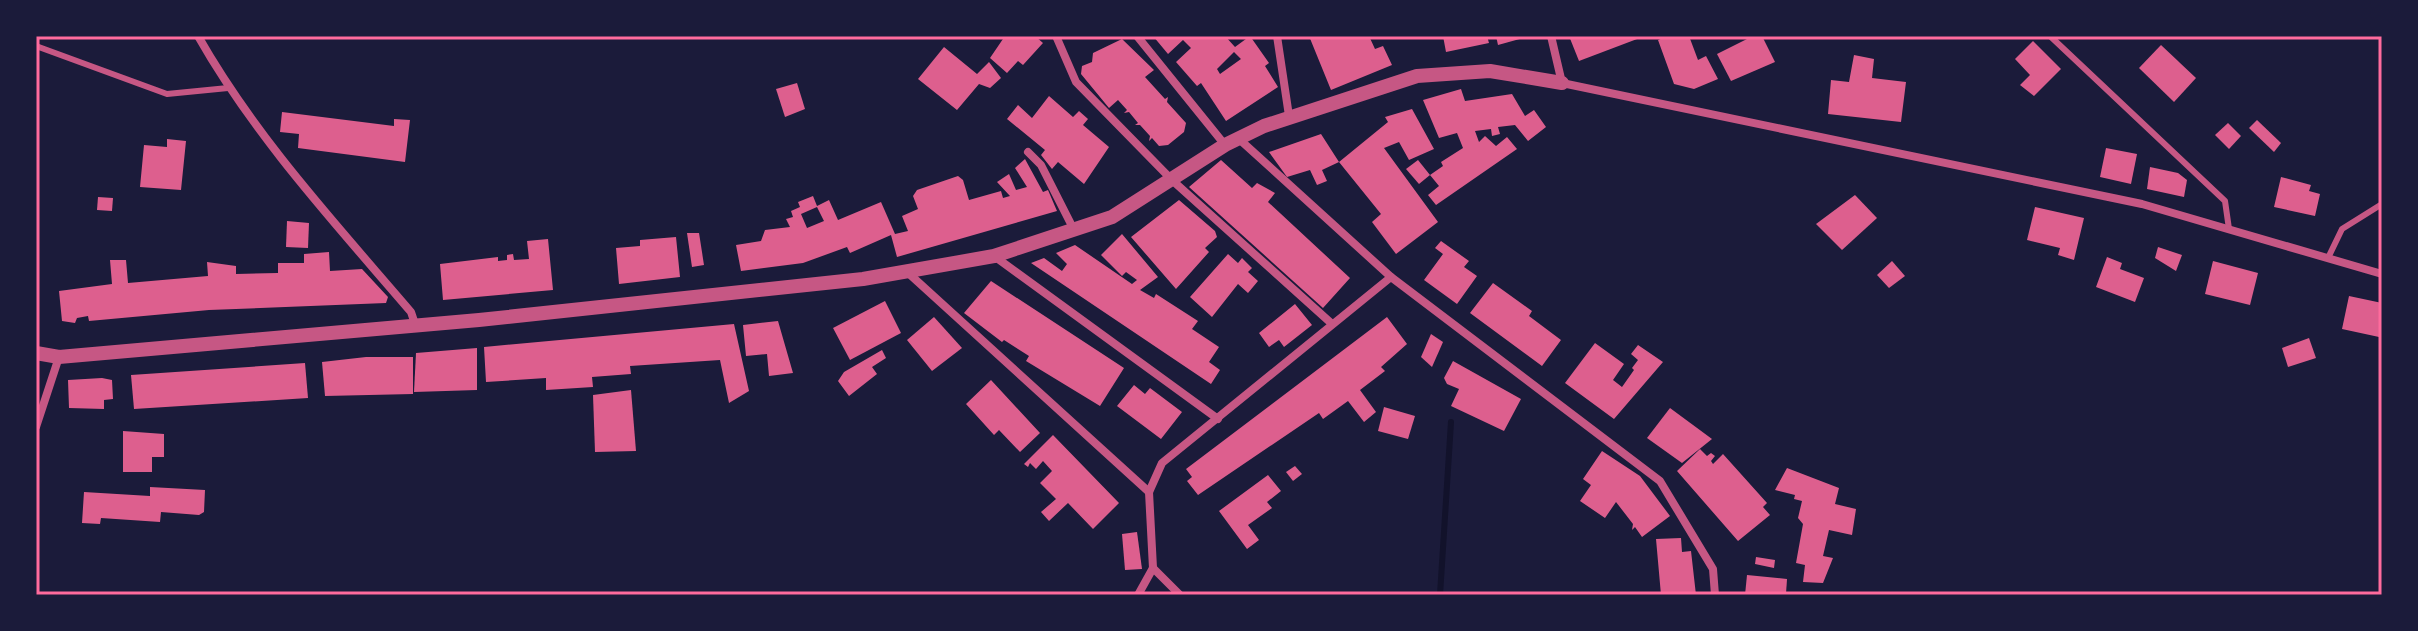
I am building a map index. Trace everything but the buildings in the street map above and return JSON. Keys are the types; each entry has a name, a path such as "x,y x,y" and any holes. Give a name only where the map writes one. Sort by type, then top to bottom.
{"street":[{"path":"198,36 228,88 293,174 411,312 415,324"},
{"path":"1069,36 1059,40 1076,82 1173,181 1331,323"},
{"path":"1137,36 1232,142 1391,277 1660,481 1713,569 1715,595"},
{"path":"1277,36 1289,116"},
{"path":"1551,36 1562,83"},
{"path":"36,353 59,357 863,279 994,256 1112,217 1232,142 1289,116 1417,76 1490,71 1562,83 2142,204 2382,274"},
{"path":"1028,152 1041,165 1073,228"},
{"path":"994,256 1218,419"},
{"path":"905,270 1149,492"},
{"path":"1138,595 1153,568 1149,492 1162,463 1391,277"},
{"path":"36,427 59,357"},
{"path":"1153,568 1180,595"}],"lane":[{"path":"2050,36 2225,201 2229,229"},
{"path":"36,46 167,94 228,88"},
{"path":"2328,258 2342,229 2382,204"}],"waterway":[{"path":"1440,595 1451,422"}]}
